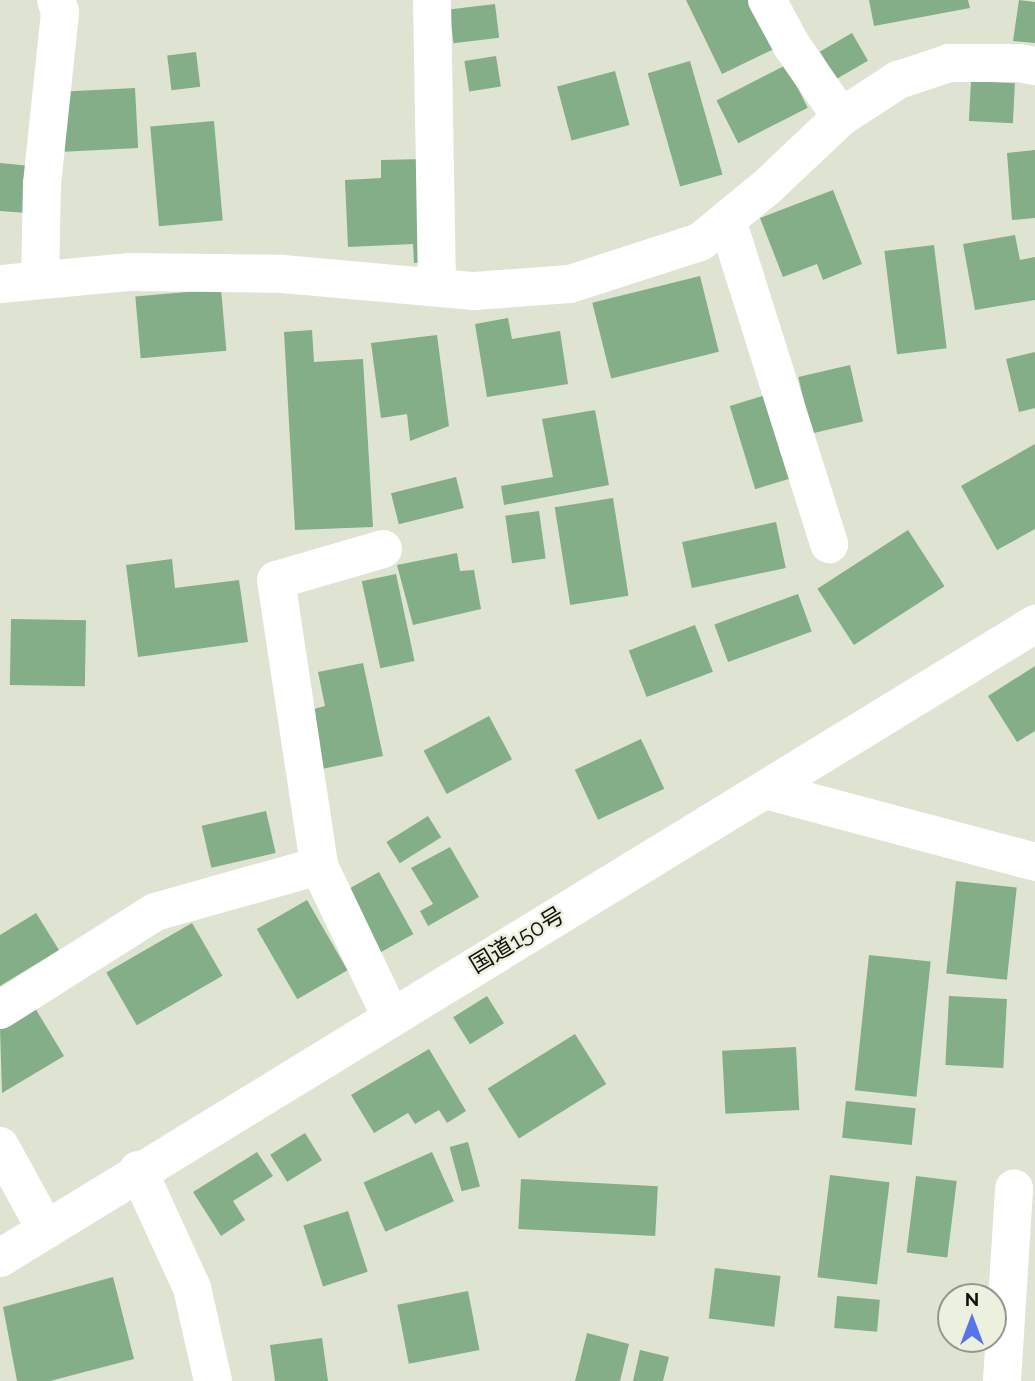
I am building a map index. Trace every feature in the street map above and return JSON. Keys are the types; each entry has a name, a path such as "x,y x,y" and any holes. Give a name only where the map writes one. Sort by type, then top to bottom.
{"main road":[{"path":"40,280 42,184 60,12 57,0"},
{"path":"432,0 437,287"},
{"path":"767,0 792,46 841,117"},
{"path":"0,284 130,272 283,274 474,291 570,284 700,242 767,187 841,117 898,80 949,63 1035,66"},
{"path":"727,219 829,544"},
{"path":"383,549 276,580 318,866 391,1017"},
{"name":"国道150号","path":"0,1258 138,1170 1035,624"},
{"path":"765,790 1035,862"},
{"path":"0,1010 155,912 318,866"},
{"path":"0,1146 46,1230"},
{"path":"138,1170 192,1288 214,1381"},
{"path":"1002,1381 1014,1188"}],"building":[{"path":"686,0 749,0 774,49 722,74"},
{"path":"869,0 968,0 970,8 874,26"},
{"path":"1019,0 1035,2 1035,43 1013,41"},
{"path":"495,4 499,38 453,43 449,10"},
{"path":"852,33 868,61 836,79 820,52"},
{"path":"196,52 200,87 171,90 167,56"},
{"path":"496,56 501,87 469,92 464,61"},
{"path":"690,61 723,174 680,187 648,73"},
{"path":"786,65 808,108 738,143 717,100"},
{"path":"615,71 629,125 572,141 557,87"},
{"path":"971,81 1015,83 1013,123 969,121"},
{"path":"135,88 138,148 64,152 61,92"},
{"path":"214,121 223,221 159,226 150,127"},
{"path":"1035,150 1035,218 1012,220 1007,153"},
{"path":"425,159 429,262 414,263 413,244 348,247 345,180 381,178 381,160"},
{"path":"0,163 31,166 27,213 0,211"},
{"path":"833,190 862,264 823,280 817,264 783,277 760,218"},
{"path":"1015,235 1020,260 1035,257 1035,300 975,310 963,244"},
{"path":"934,245 947,348 897,354 884,251"},
{"path":"700,276 719,352 611,379 592,303"},
{"path":"221,289 226,351 141,358 135,296"},
{"path":"508,318 512,339 560,331 568,384 487,397 475,324"},
{"path":"312,330 314,362 363,359 373,527 295,530 284,332"},
{"path":"437,335 449,426 410,441 407,414 381,418 371,343"},
{"path":"1035,352 1035,408 1019,412 1006,359"},
{"path":"850,365 863,422 811,433 798,377"},
{"path":"769,394 794,477 755,489 730,406"},
{"path":"595,410 609,485 504,505 501,486 553,477 542,419"},
{"path":"1035,444 1035,529 997,550 961,486"},
{"path":"456,477 464,508 399,524 391,493"},
{"path":"613,498 628,596 570,605 555,507"},
{"path":"539,511 546,559 512,563 505,516"},
{"path":"776,522 786,568 692,588 682,542"},
{"path":"908,530 944,586 854,645 817,589"},
{"path":"457,553 460,571 474,570 481,609 413,625 397,565"},
{"path":"172,559 175,588 239,580 248,642 138,657 126,565"},
{"path":"396,574 415,661 380,668 362,581"},
{"path":"798,594 812,632 728,662 714,624"},
{"path":"11,619 86,620 85,686 10,685"},
{"path":"695,625 713,672 647,697 629,650"},
{"path":"363,663 383,756 322,769 310,710 325,706 318,672"},
{"path":"1035,666 1035,731 1017,742 988,696"},
{"path":"489,716 512,759 447,794 424,751"},
{"path":"641,739 664,789 598,820 575,770"},
{"path":"266,811 276,853 211,868 202,826"},
{"path":"428,816 441,837 400,863 386,842"},
{"path":"450,847 479,897 428,926 420,911 433,904 411,868"},
{"path":"379,872 413,934 379,953 345,891"},
{"path":"956,881 1017,887 1007,980 946,973"},
{"path":"307,900 348,970 297,999 257,929"},
{"path":"36,913 59,950 0,986 0,935"},
{"path":"192,923 222,976 137,1025 106,972"},
{"path":"869,955 931,961 916,1097 855,1090"},
{"path":"487,996 504,1023 470,1044 453,1017"},
{"path":"949,996 1007,999 1003,1068 945,1065"},
{"path":"35,1008 64,1056 2,1093 0,1028"},
{"path":"575,1034 606,1084 519,1139 488,1089"},
{"path":"796,1047 799,1110 725,1114 722,1051"},
{"path":"429,1049 466,1111 447,1123 439,1110 415,1124 408,1113 374,1133 351,1095"},
{"path":"846,1101 916,1108 912,1145 842,1138"},
{"path":"305,1133 322,1160 287,1182 270,1155"},
{"path":"468,1142 480,1186 462,1191 450,1147"},
{"path":"257,1152 273,1176 233,1201 245,1220 221,1236 193,1192"},
{"path":"432,1152 454,1201 385,1232 363,1183"},
{"path":"830,1175 890,1182 877,1285 817,1277"},
{"path":"916,1176 957,1181 947,1257 907,1252"},
{"path":"521,1179 658,1186 655,1236 518,1229"},
{"path":"348,1211 368,1272 323,1286 303,1226"},
{"path":"715,1268 781,1276 774,1327 709,1319"},
{"path":"113,1277 134,1359 50,1381 17,1381 3,1307"},
{"path":"468,1291 479,1350 409,1364 397,1305"},
{"path":"837,1296 880,1300 877,1332 834,1328"},
{"path":"587,1333 629,1344 620,1381 575,1381"},
{"path":"322,1338 328,1381 275,1381 270,1345"},
{"path":"640,1350 669,1357 663,1381 633,1381"}]}
